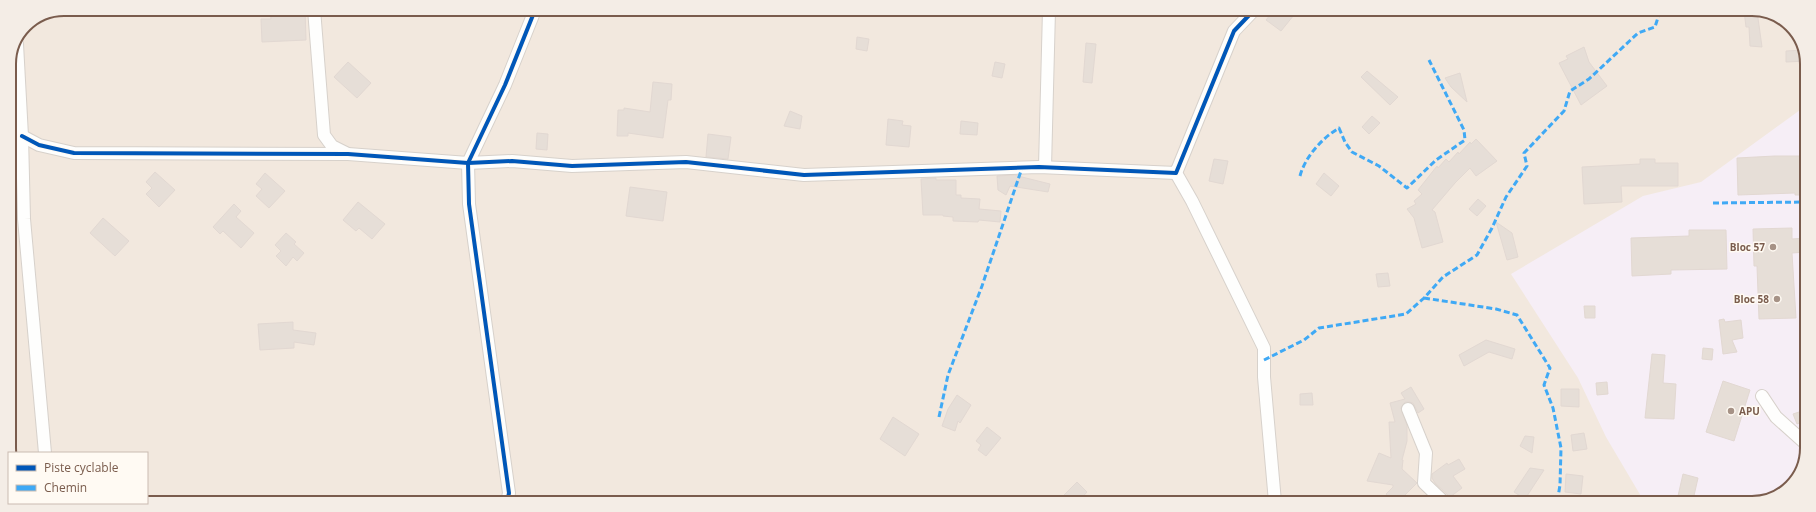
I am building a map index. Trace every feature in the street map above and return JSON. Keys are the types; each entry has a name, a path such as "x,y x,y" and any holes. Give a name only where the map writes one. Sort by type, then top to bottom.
{"street":[{"path":"315,16 324,135 332,146 348,154"},
{"path":"508,496 469,204 468,163 505,85 533,16"},
{"path":"1045,167 1049,16"},
{"path":"1176,173 1234,31 1248,16"},
{"path":"18,53 22,136 24,219 45,452"},
{"path":"22,136 39,145 74,154 348,154 468,163 512,161 572,166 686,162 804,175 1045,167 1176,173"},
{"path":"1176,173 1192,201 1264,348 1264,377 1274,496"},
{"path":"1762,396 1776,416 1800,438"},
{"path":"1408,409 1426,453 1424,483 1438,496"}],"shaded area":[{"path":"64,16 1758,16 1779,24 1788,32 1796,46 1800,61 1800,454 1792,475 1786,482 1776,490 1761,495 1752,496 148,496 148,452 16,452 16,64 17,55 24,37 37,24 46,20"},
{"path":"1800,110 1800,454 1792,475 1786,482 1776,490 1761,495 1641,496 1606,437 1578,378 1511,274 1643,196 1701,182"}],"building":[{"path":"271,16 305,16 306,40 262,42 261,19 271,19"},
{"path":"1269,16 1293,16 1281,31 1266,20"},
{"path":"1745,16 1758,16 1762,47 1750,46 1749,27 1746,27"},
{"path":"857,37 869,39 867,51 856,49"},
{"path":"1086,43 1096,44 1092,83 1083,82"},
{"path":"1584,47 1589,62 1607,86 1581,105 1559,63 1568,59 1566,56"},
{"path":"1797,50 1800,61 1786,62 1786,51"},
{"path":"348,62 371,83 357,98 334,77"},
{"path":"995,62 1005,64 1002,78 992,76"},
{"path":"1367,71 1398,97 1390,105 1361,77"},
{"path":"1460,73 1467,102 1451,87 1445,78"},
{"path":"653,82 672,84 671,100 668,100 663,138 628,133 628,136 617,136 618,110 624,110 624,108 650,112"},
{"path":"790,111 802,116 800,129 784,126"},
{"path":"1372,116 1380,123 1369,134 1362,127"},
{"path":"888,119 903,121 902,125 911,126 909,147 886,145"},
{"path":"961,121 978,123 977,135 960,134"},
{"path":"537,133 548,134 547,150 536,149"},
{"path":"708,134 731,137 728,159 706,157"},
{"path":"1476,139 1497,161 1476,176 1470,168 1455,183 1432,210 1435,212 1443,242 1422,248 1414,218 1407,209 1416,204 1414,201 1422,194 1418,190 1437,166 1438,168 1446,159 1449,162 1458,152 1459,154 1470,142 1471,144"},
{"path":"1800,156 1800,195 1795,195 1795,193 1738,195 1737,158"},
{"path":"1214,159 1228,161 1223,184 1209,181"},
{"path":"1640,159 1655,159 1655,163 1678,163 1678,186 1621,186 1622,202 1584,204 1582,167 1640,164"},
{"path":"155,172 175,190 159,207 146,194 152,188 146,182"},
{"path":"265,173 285,191 269,208 256,196 262,189 256,184"},
{"path":"1324,173 1339,186 1331,196 1316,184"},
{"path":"1014,175 1050,184 1048,192 1010,186 1006,195 998,190 997,176"},
{"path":"936,178 936,180 956,180 956,195 961,195 961,198 980,199 979,209 1001,211 1000,222 979,220 978,222 953,221 953,217 943,215 923,215 921,179"},
{"path":"630,187 667,192 663,221 626,216"},
{"path":"1478,199 1486,206 1477,216 1469,209"},
{"path":"358,202 385,224 372,239 359,228 356,231 343,220"},
{"path":"234,204 241,211 236,217 254,233 241,248 223,231 220,234 213,227"},
{"path":"103,218 129,241 115,256 90,233"},
{"path":"1496,222 1512,233 1518,257 1507,260"},
{"path":"1792,228 1792,239 1800,238 1800,252 1792,253 1796,318 1759,319 1757,266 1754,266 1753,229"},
{"path":"1689,230 1726,230 1727,269 1671,270 1671,274 1632,276 1631,238 1689,236"},
{"path":"286,233 296,242 294,244 304,253 297,261 293,257 286,266 276,256 281,251 275,245"},
{"path":"1388,273 1390,286 1378,287 1376,274"},
{"path":"1584,306 1595,306 1595,318 1585,318"},
{"path":"1724,319 1725,322 1741,320 1743,338 1732,340 1737,352 1723,354 1719,320"},
{"path":"293,322 293,330 316,333 314,345 294,342 294,348 260,350 258,324"},
{"path":"1486,340 1515,349 1512,359 1489,352 1464,366 1459,355"},
{"path":"1703,348 1713,349 1712,360 1702,359"},
{"path":"1652,354 1665,355 1663,383 1676,384 1674,419 1645,418"},
{"path":"1723,381 1750,390 1734,441 1706,432"},
{"path":"1607,382 1608,394 1597,395 1596,383"},
{"path":"1411,387 1424,409 1418,413 1413,403 1409,402 1405,402 1401,408 1407,425 1407,441 1402,460 1402,469 1417,483 1404,496 1388,496 1386,494 1393,487 1393,485 1367,481 1379,453 1391,458 1389,422 1395,422 1390,403 1405,399 1401,393"},
{"path":"1561,389 1579,389 1579,407 1561,406"},
{"path":"1312,393 1313,405 1300,405 1300,394"},
{"path":"957,395 971,405 960,423 958,421 955,431 942,426 948,409"},
{"path":"1800,412 1800,423 1797,424 1793,414"},
{"path":"893,417 919,434 905,456 880,439"},
{"path":"987,427 1001,438 986,456 978,450 981,445 976,441"},
{"path":"1584,433 1587,449 1573,451 1571,435"},
{"path":"1525,436 1534,437 1532,453 1520,446"},
{"path":"1459,459 1465,469 1453,476 1462,488 1451,496 1449,496 1435,483 1432,478 1432,474 1447,463 1448,465"},
{"path":"1530,468 1544,470 1527,496 1520,496 1514,492"},
{"path":"1566,474 1583,476 1581,494 1565,492"},
{"path":"1683,474 1698,478 1694,496 1678,496"},
{"path":"1077,482 1087,492 1083,496 1063,496"}],"marked path":[{"path":"1264,360 1304,340 1319,328 1406,314 1424,298 1443,277 1477,255 1492,228 1506,197 1527,166 1524,153 1564,111 1570,91 1589,79 1638,33 1655,27 1658,16"},
{"path":"1300,176 1302,169 1310,155 1326,137 1339,128 1345,142 1352,152 1379,166 1407,188 1436,160 1465,140 1464,130 1429,60"},
{"path":"939,417 948,375 982,286 1022,168"},
{"path":"1713,203 1800,202"},
{"path":"1424,298 1496,309 1517,315 1550,368 1544,385 1553,408 1561,448 1558,496"}],"cycle path":[{"path":"508,496 469,204 468,163 505,85 533,16"},
{"path":"22,136 39,145 74,153 348,154 468,163 512,161 572,166 686,162 804,175 1039,167 1176,173 1234,31 1248,16"}],"place":[{"name":"Bloc 57","path":"1773,247"},
{"name":"Bloc 58","path":"1777,299"},
{"name":"APU","path":"1731,411"}]}
